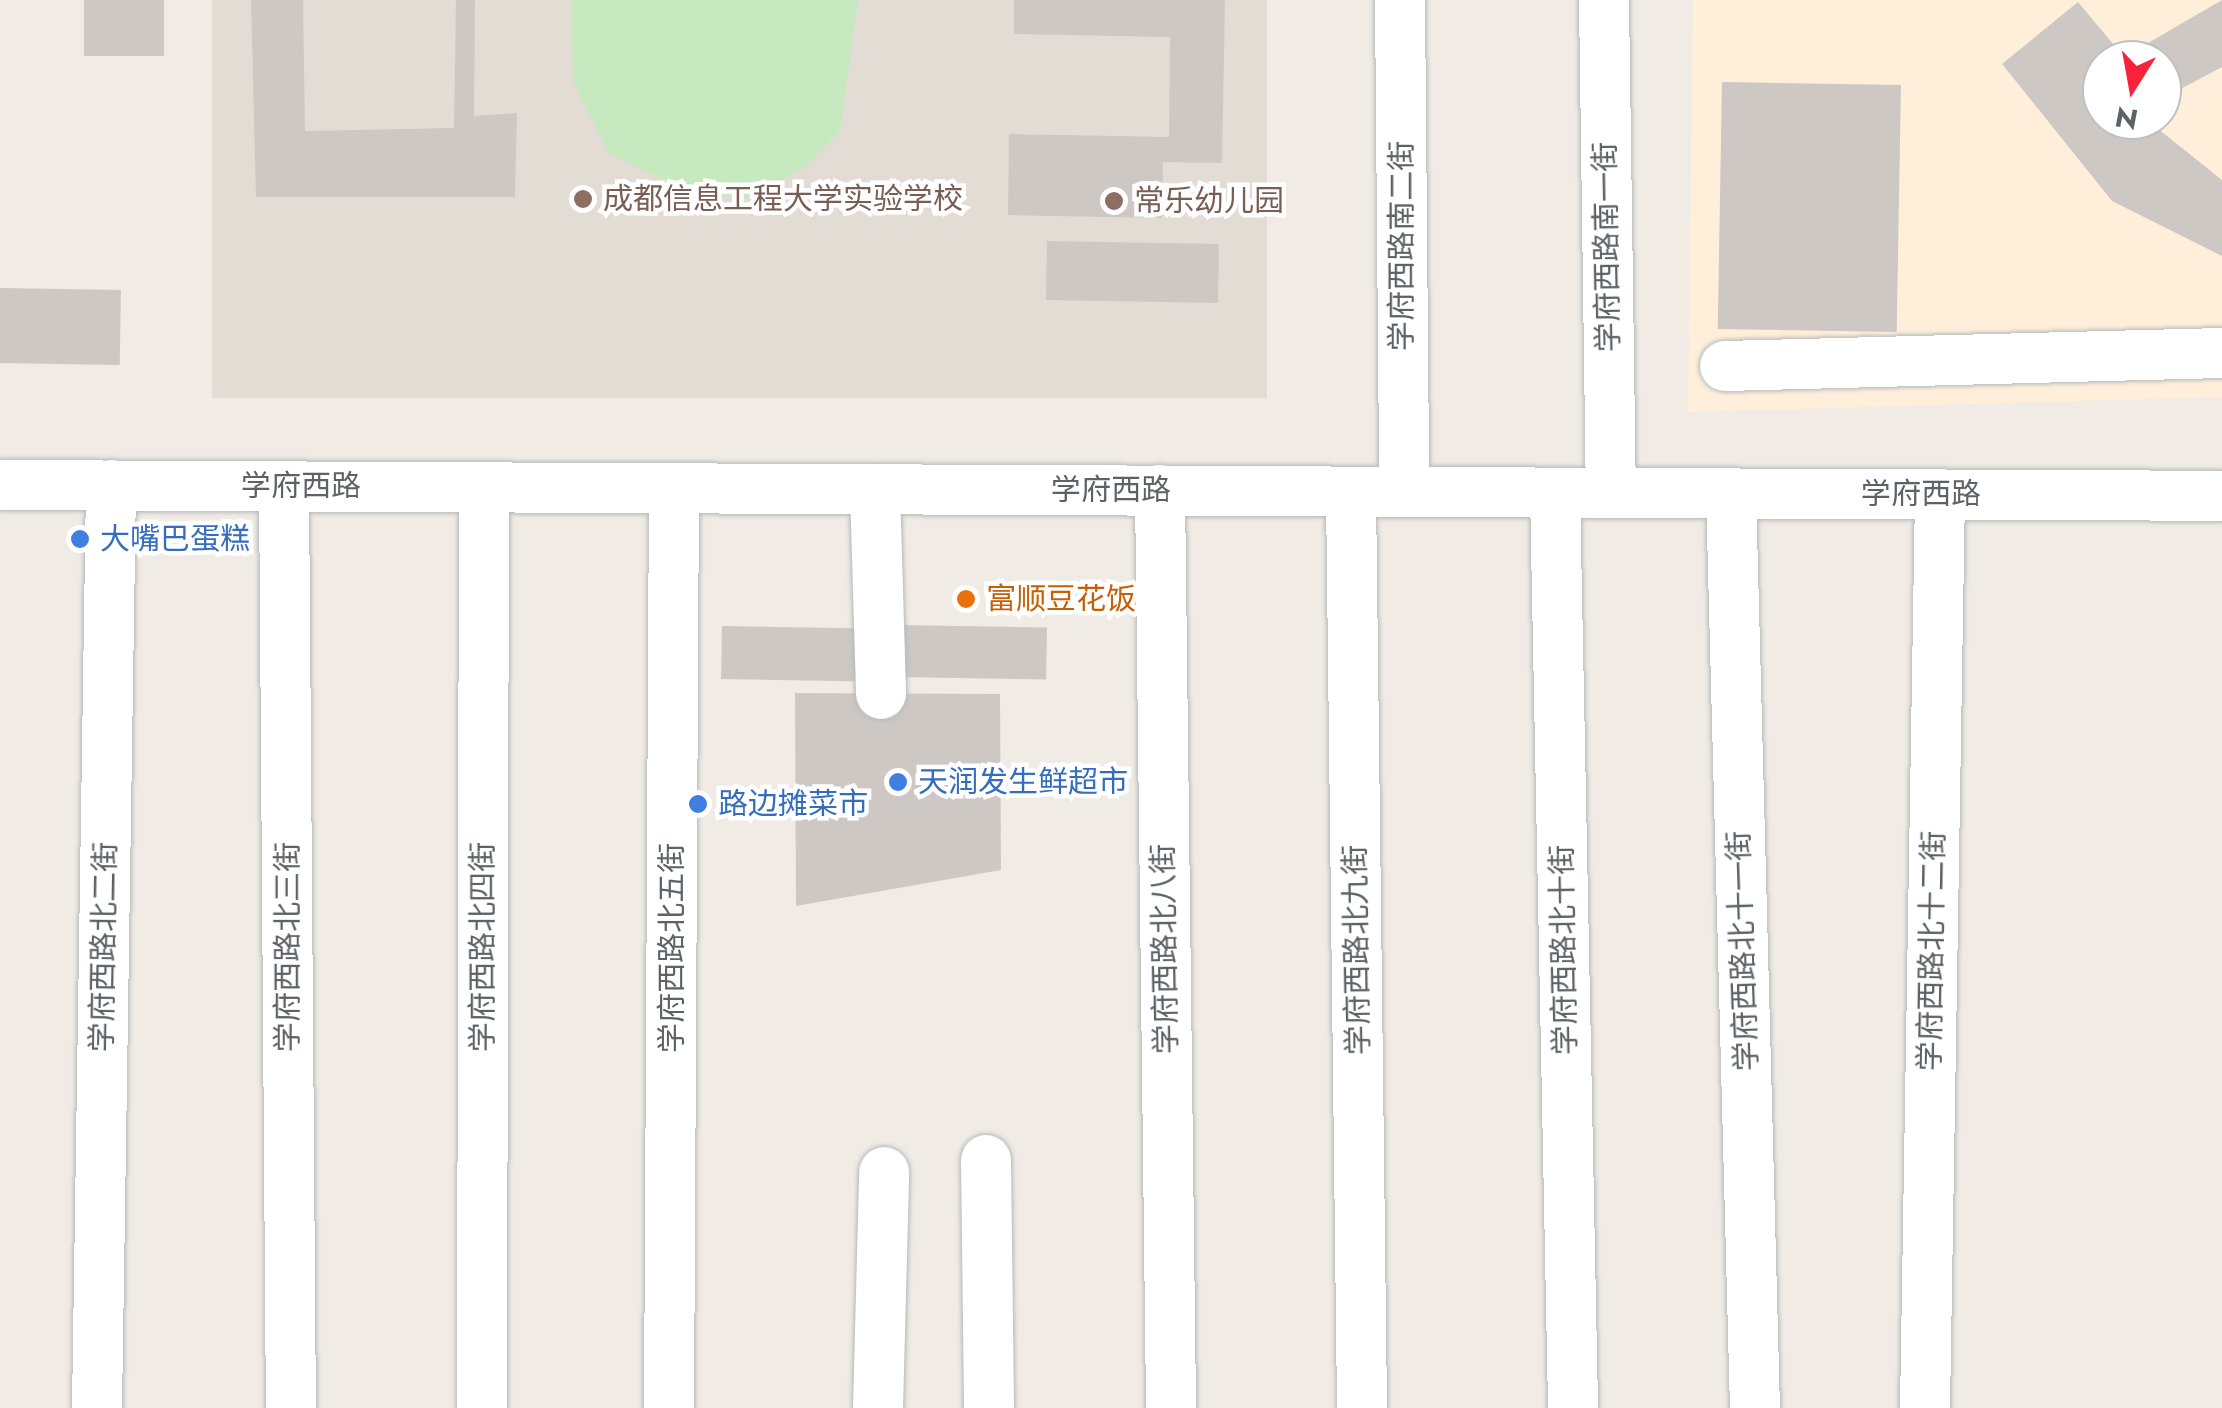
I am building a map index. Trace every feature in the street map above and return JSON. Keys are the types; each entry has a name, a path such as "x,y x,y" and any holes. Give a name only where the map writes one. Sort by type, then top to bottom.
{"street":[{"name":"学府西路南二街","path":"1400,0 1404,492"},
{"name":"学府西路南一街","path":"1604,0 1611,493"},
{"path":"1725,366 2222,353"},
{"name":"学府西路","path":"0,484 2222,496"},
{"name":"学府西路北二街","path":"97,1408 111,485"},
{"name":"学府西路北三街","path":"284,486 291,1408"},
{"name":"学府西路北四街","path":"482,1408 484,487"},
{"name":"学府西路北五街","path":"670,1408 674,488"},
{"path":"875,489 882,694"},
{"name":"学府西路北八街","path":"1160,490 1171,1408"},
{"name":"学府西路北九街","path":"1352,492 1362,1408"},
{"name":"学府西路北十街","path":"1555,492 1573,1408"},
{"name":"学府西路北十一街","path":"1731,493 1755,1408"},
{"name":"学府西路北十二街","path":"1925,1408 1940,494"},
{"path":"986,1160 989,1408"},
{"path":"878,1408 884,1172"}],"shaded area":[{"name":"成都信息工程大学实验学校","path":"212,0 1267,0 1267,398 212,398"},
{"path":"1693,0 2222,0 2222,397 1688,412"}],"green space":[{"path":"571,0 858,0 840,131 804,168 749,199 682,189 609,153 573,82"}],"building":[{"path":"84,0 164,0 164,56 84,56"},
{"path":"251,0 303,0 305,131 454,128 456,0 475,0 474,116 517,113 515,197 256,197"},
{"path":"1014,0 1225,0 1222,163 1163,162 1162,218 1008,215 1009,134 1169,137 1170,37 1014,34"},
{"path":"2222,0 2222,67 2182,88 2182,40 2153,40"},
{"path":"2078,2 2110,40 2082,40 2082,140 2172,140 2222,180 2222,256 2112,201 2002,64"},
{"path":"1722,82 1901,85 1897,332 1718,329"},
{"path":"1047,241 1219,244 1218,303 1046,300"},
{"path":"0,288 121,290 120,365 0,363"},
{"path":"897,625 1047,628 1046,680 896,677"},
{"path":"722,626 866,629 865,682 721,679"},
{"name":"天润发生鲜超市","path":"795,693 1000,694 1001,870 796,906"}],"place":[{"name":"成都信息工程大学实验学校","path":"583,199"},
{"name":"常乐幼儿园","path":"1114,201"},
{"name":"大嘴巴蛋糕","path":"80,539"},
{"name":"富顺豆花饭","path":"966,599"},
{"name":"天润发生鲜超市","path":"898,782"},
{"name":"路边摊菜市","path":"698,804"}]}
